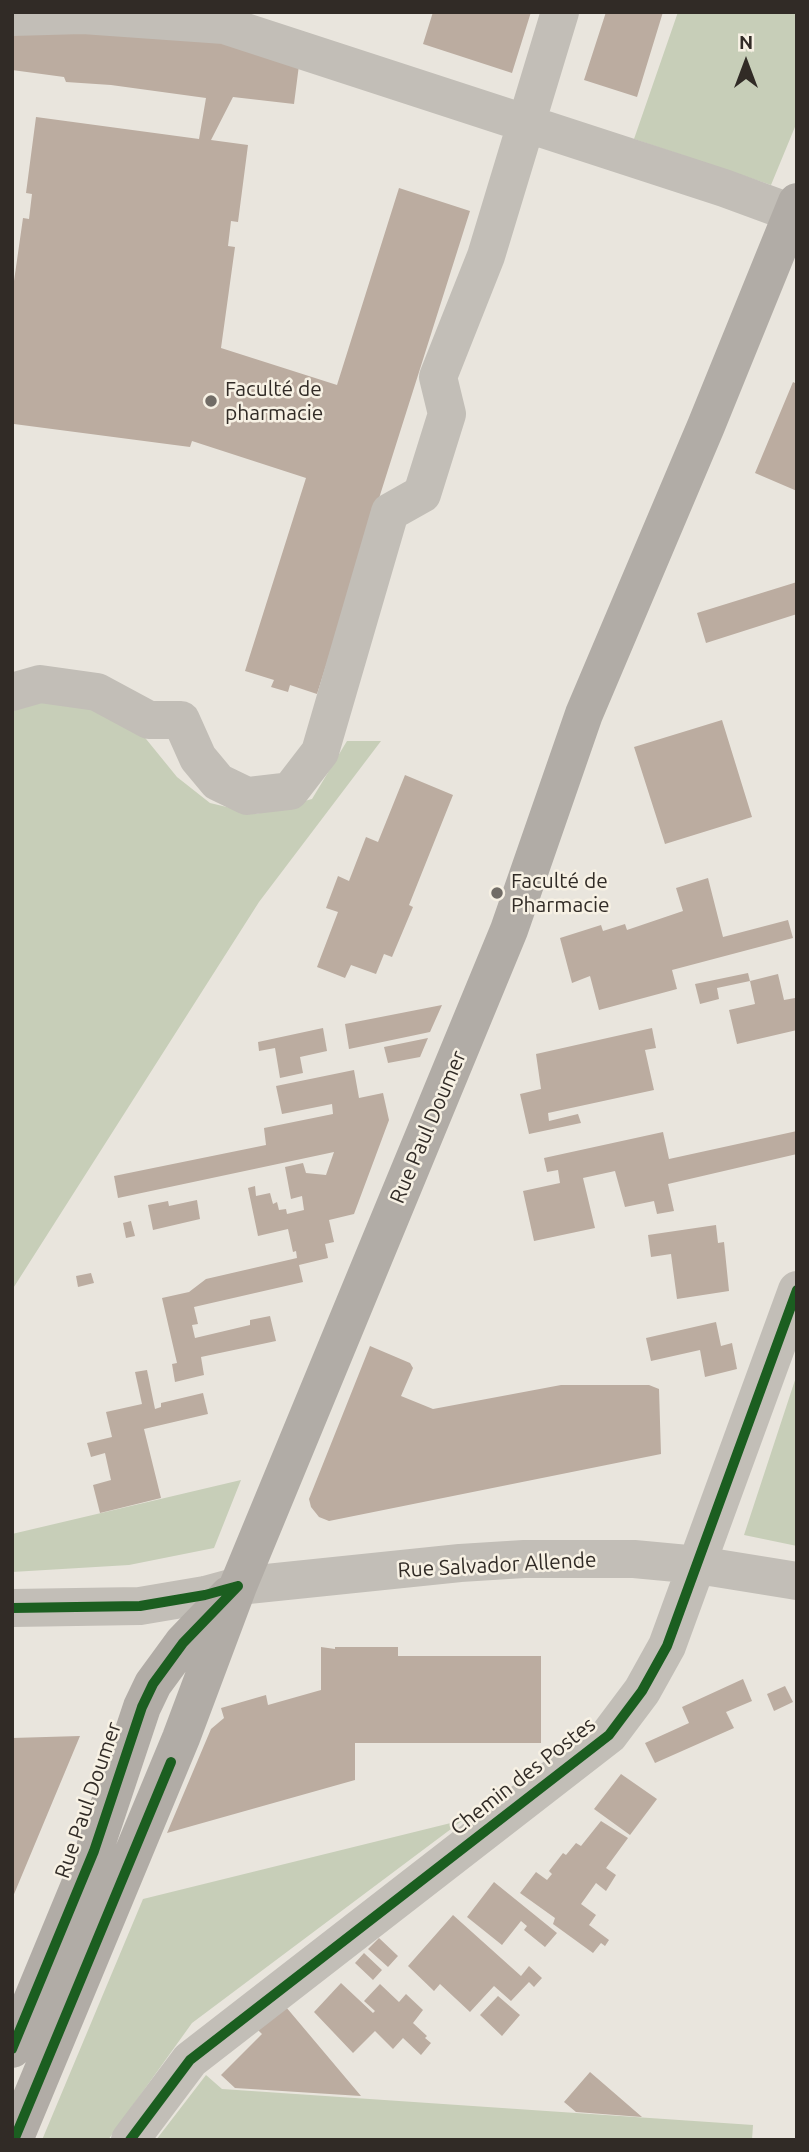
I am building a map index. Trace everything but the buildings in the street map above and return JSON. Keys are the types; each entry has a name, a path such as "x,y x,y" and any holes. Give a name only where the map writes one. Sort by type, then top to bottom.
{"main road":[{"name":"Rue Paul Doumer","path":"14,2140 181,1738 238,1586 509,930 564,766 605,662 706,426 794,208"},
{"name":"Rue Paul Doumer","path":"12,2049 94,1851 142,1707 153,1684 183,1643 238,1586"}],"street":[{"path":"12,692 40,684 97,692 149,720 181,720 198,758 218,782 247,796 290,791 320,751 390,512 422,494 447,414 438,377 486,256 560,12"},
{"path":"12,17 83,15 224,25 724,188 794,208"},
{"name":"Chemin des Postes","path":"130,2140 190,2060 609,1735 642,1690 667,1646 797,1290"},
{"name":"Rue Salvador Allende","path":"12,1608 140,1606 205,1595 238,1586 524,1559 621,1559 698,1564 797,1581"}],"green space":[{"path":"678,12 797,12 797,122 771,185 634,139"},
{"path":"43,701 86,705 142,734 177,777 210,803 256,814 312,799 347,741 381,741 259,902 12,1290 12,708"},
{"path":"797,1374 797,1546 744,1535"},
{"path":"241,1480 214,1548 129,1565 12,1572 12,1534"},
{"path":"463,1820 192,2023 108,2140 42,2140 143,1899"},
{"path":"206,2075 222,2089 753,2125 752,2140 156,2140"}],"cycle path":[{"path":"130,2140 190,2060 609,1735 642,1691 667,1646 797,1290"},
{"path":"12,1608 140,1606 205,1595 238,1586"},
{"path":"12,2049 94,1851 142,1707 153,1684 183,1643 238,1586"},
{"path":"14,2140 171,1762"}],"place":[{"name":"Faculté de pharmacie","path":"211,401"},
{"name":"Faculté de Pharmacie","path":"497,893"}]}
